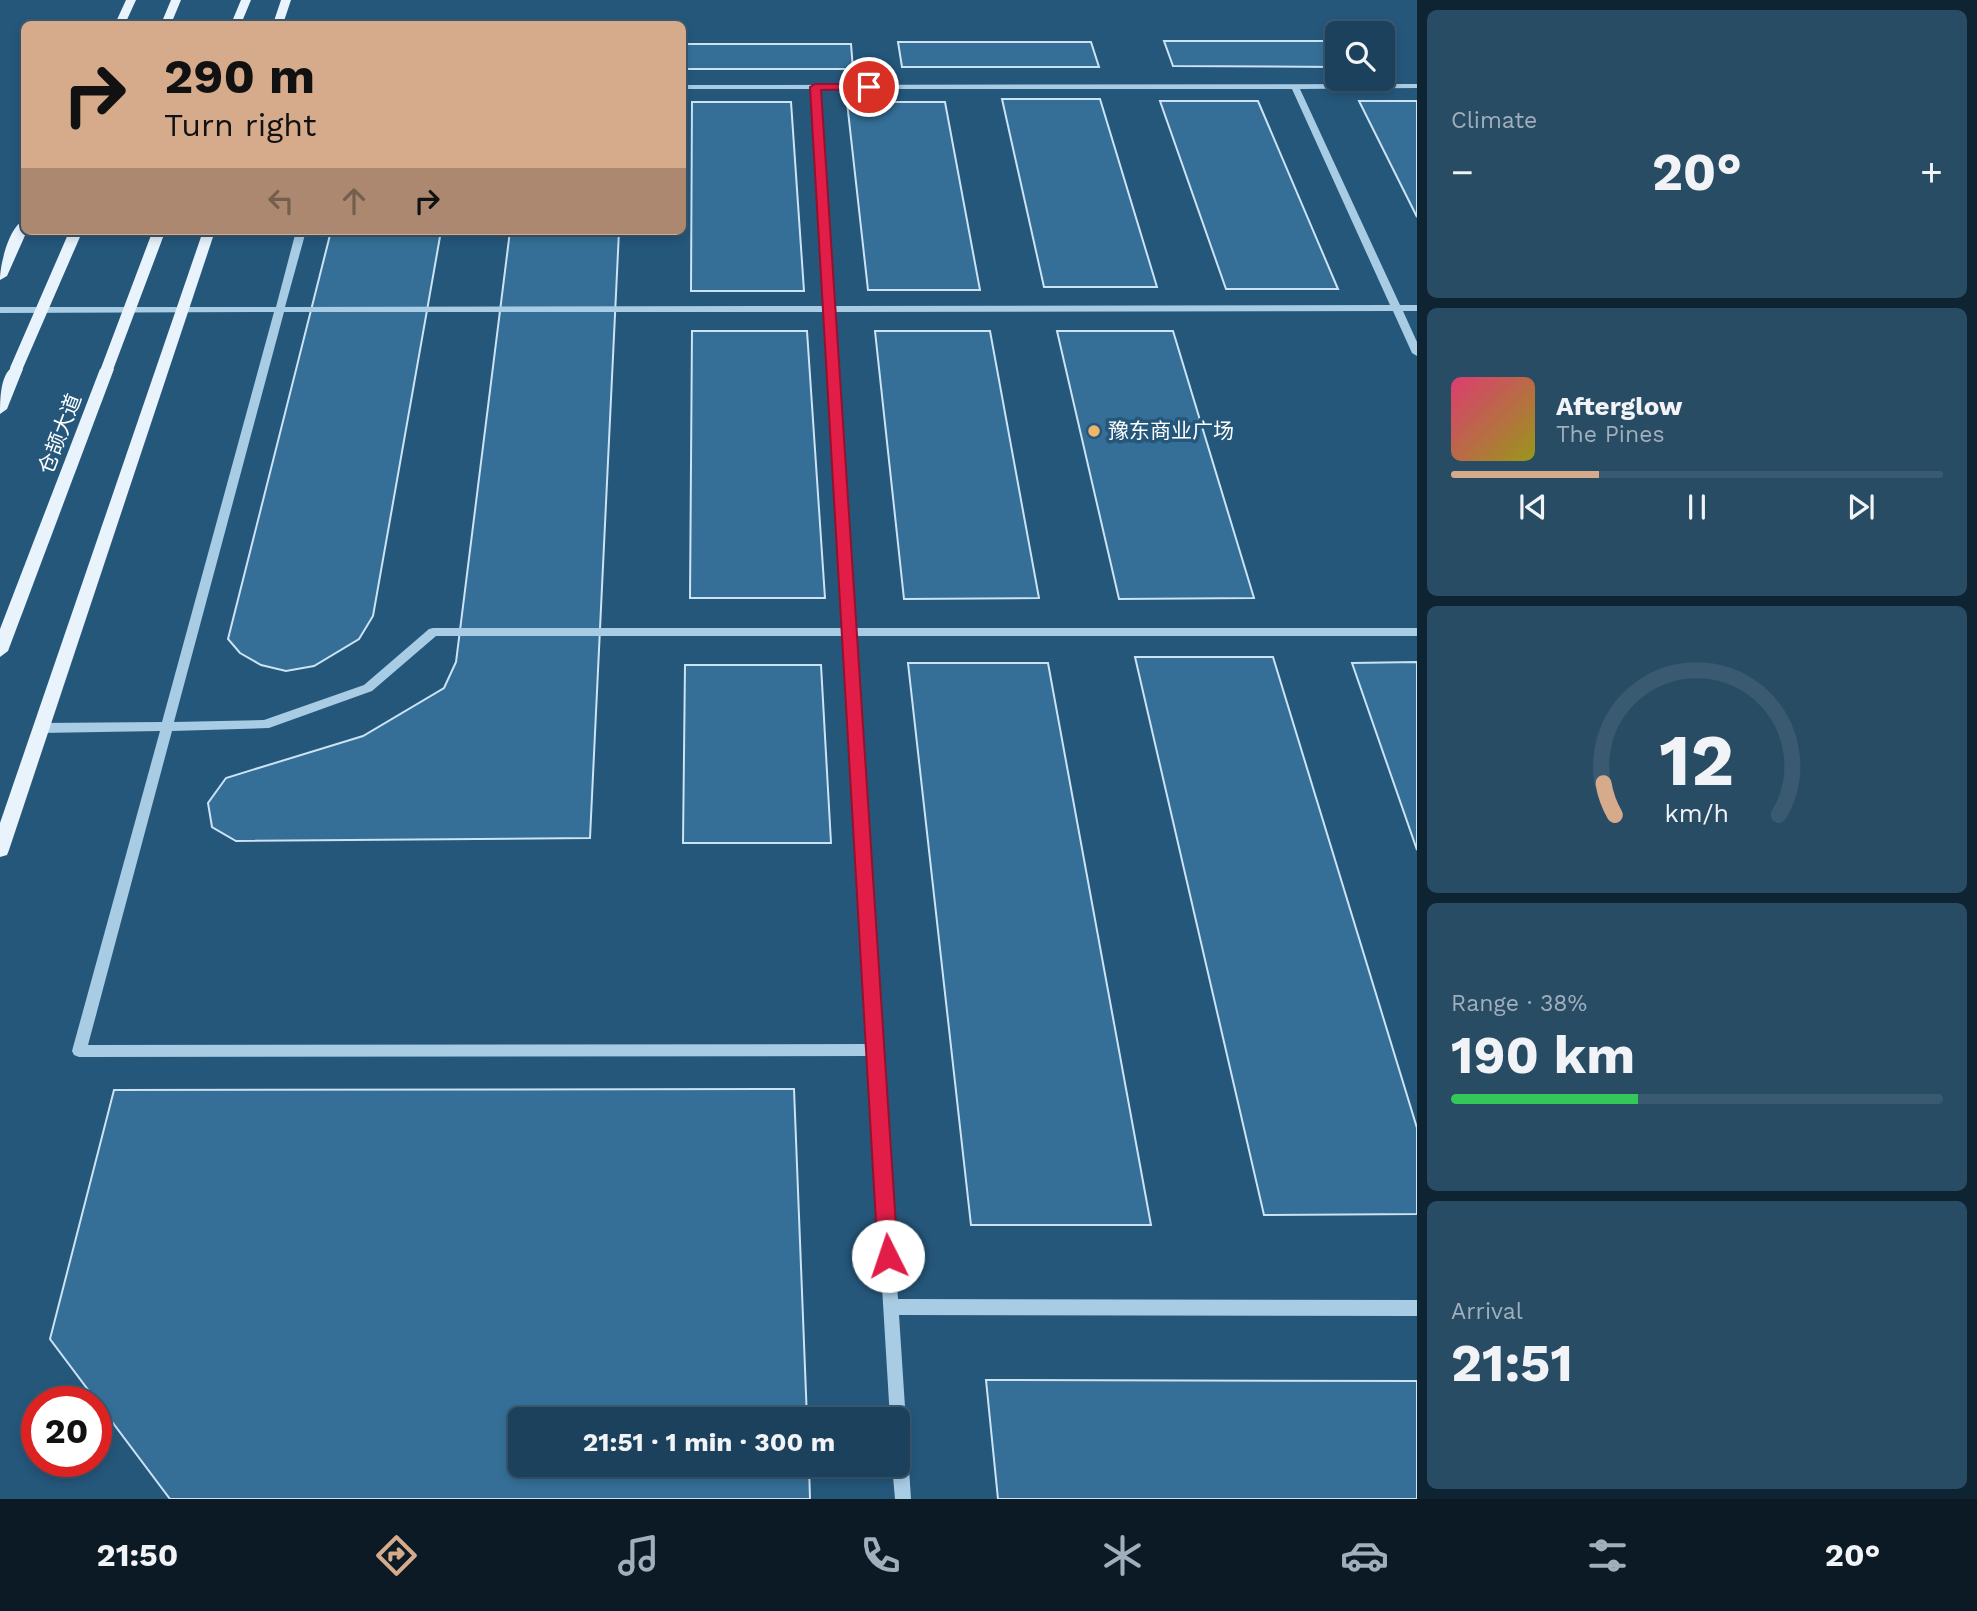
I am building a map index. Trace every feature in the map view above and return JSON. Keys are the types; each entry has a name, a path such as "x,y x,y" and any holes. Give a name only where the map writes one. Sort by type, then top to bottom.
{"main road":[{"path":"121,21 131,0"},
{"path":"167,21 176,0"},
{"path":"237,21 246,0"},
{"path":"279,21 286,0"},
{"path":"0,276 21,231"},
{"path":"0,409 74,235"},
{"name":"仓颉大道","path":"0,651 157,235"},
{"path":"0,850 208,235"}],"lane":[{"path":"1295,86 1417,353"},
{"path":"686,87 1417,86"},
{"path":"815,87 897,1407"},
{"path":"300,235 79,1051 875,1050"},
{"path":"0,310 1417,308"},
{"path":"41,728 265,725 368,688 433,632 1417,632"},
{"path":"891,1307 1417,1308"},
{"path":"902,1477 903,1499"}],"building":[{"path":"1164,41 1325,41 1325,67 1173,66"},
{"path":"898,42 1091,42 1099,67 902,67"},
{"path":"686,44 851,44 853,69 686,69"},
{"path":"1002,99 1100,99 1157,287 1044,287"},
{"path":"1160,101 1258,101 1338,289 1226,289"},
{"path":"1359,101 1417,101 1417,217"},
{"path":"692,102 791,102 804,291 691,291"},
{"path":"847,102 945,102 980,290 868,290"},
{"path":"330,235 440,235 373,616 359,639 314,666 286,671 261,665 240,653 228,639"},
{"path":"509,235 619,235 590,838 236,841 212,827 208,803 226,778 363,736 444,688 456,662"},
{"path":"692,331 807,331 825,598 690,598"},
{"path":"875,331 990,331 1039,598 904,599"},
{"path":"1057,331 1173,331 1254,598 1119,599"},
{"path":"1135,657 1273,657 1417,1128 1417,1214 1264,1215"},
{"path":"1417,662 1417,850 1352,663"},
{"path":"908,663 1048,663 1151,1225 971,1225"},
{"path":"685,665 821,665 831,843 683,843"},
{"path":"794,1089 807,1407 508,1407 508,1477 809,1477 810,1499 170,1499 112,1422 112,1386 85,1386 50,1339 114,1090"},
{"path":"986,1380 1417,1381 1417,1499 998,1499"}],"place":[{"name":"豫东商业广场","path":"1094,431"}],"route":[{"path":"869,87 815,87 888,1256"}]}
